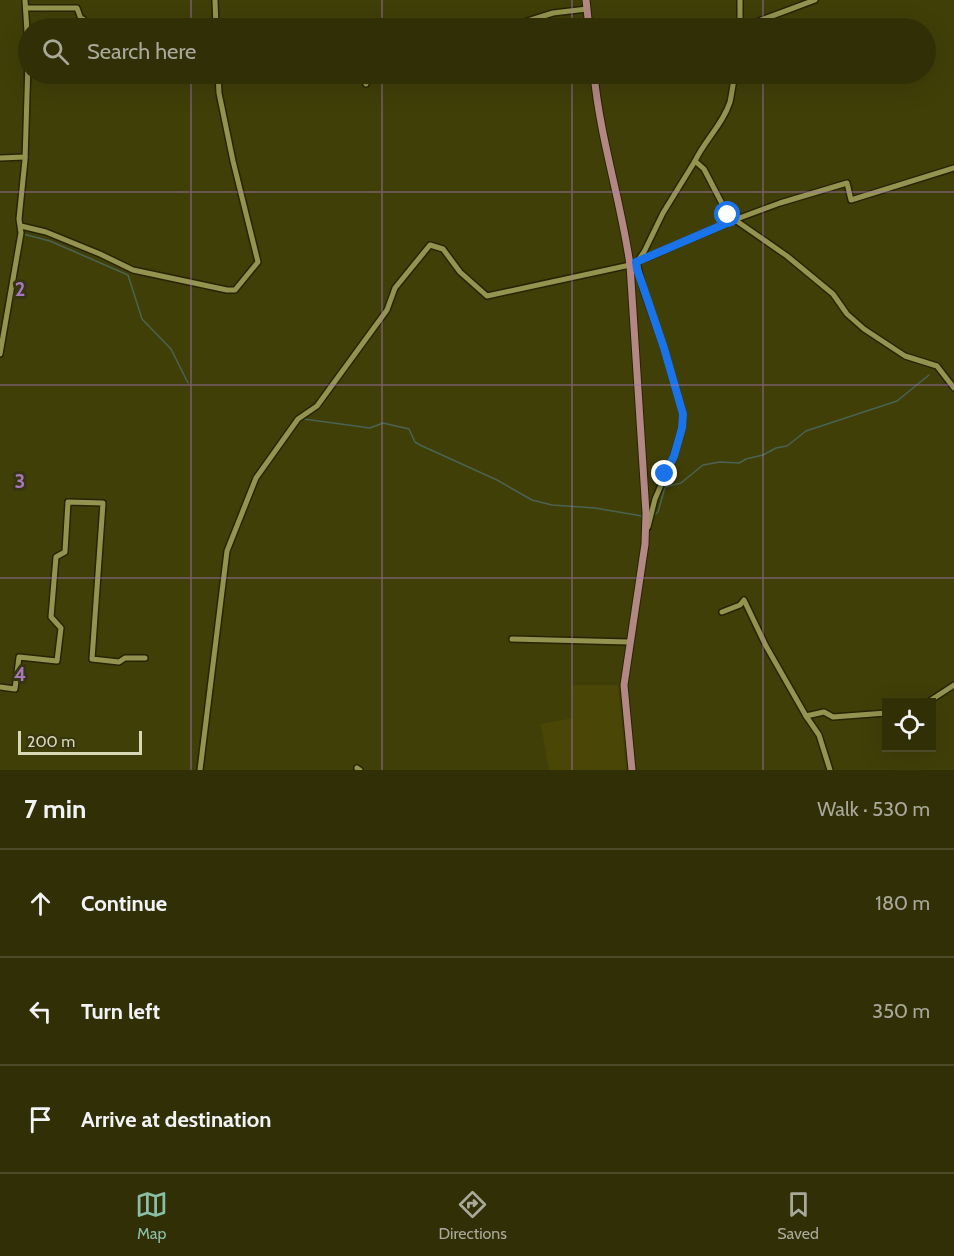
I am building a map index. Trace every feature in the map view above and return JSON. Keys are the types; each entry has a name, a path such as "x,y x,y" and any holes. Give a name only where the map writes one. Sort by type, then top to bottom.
{"main road":[{"path":"586,0 588,18"},
{"path":"595,84 597,108 633,264 645,483 646,532 624,685 632,770"}],"street":[{"path":"25,0 26,18"},
{"path":"215,0 216,18"},
{"path":"740,0 740,18"},
{"path":"767,18 815,0"},
{"path":"26,8 77,8 81,18"},
{"path":"537,18 553,13 587,9"},
{"path":"0,354 21,226 19,219 25,157 27,84"},
{"path":"21,226 46,232 133,270 235,290 258,261 229,140 219,84"},
{"path":"633,264 644,252 663,213 703,144 726,111 731,100 733,84"},
{"path":"0,158 25,157"},
{"path":"695,161 704,169 725,212 734,220 787,256 832,294 847,314 864,329 905,356 933,364 954,388"},
{"path":"200,770 226,551 256,478 298,418 317,406 387,310 395,288 430,245 443,249 460,272 487,296 633,264 734,220 780,203 847,183 851,200 954,168"},
{"path":"633,264 637,269 664,348 683,414 682,428 674,456 656,499 646,532"},
{"path":"0,687 15,689 19,657 57,661 61,628 51,617 56,557 65,552 68,502 103,503 92,659 119,662 125,658 145,658"},
{"path":"722,612 740,605 744,600 766,646 801,709 819,735 830,770"},
{"path":"512,639 629,642"},
{"path":"934,698 954,685"},
{"path":"807,716 824,712 833,717 882,713"}],"shaded area":[{"path":"572,685 618,685 626,770 549,770 541,724 573,718"}],"waterway":[{"path":"23,234 50,241 128,275 142,319 171,349 188,383"},
{"path":"654,515 658,512 665,487 681,483 703,465 720,462 739,463 787,446 806,431 897,401 929,375"},
{"path":"304,419 370,428 383,423 409,429 415,442 420,445 497,480 532,500 552,505 595,508 642,516"}],"route":[{"path":"665,474 674,456 682,428 683,414 636,262 734,220 728,215"}]}
